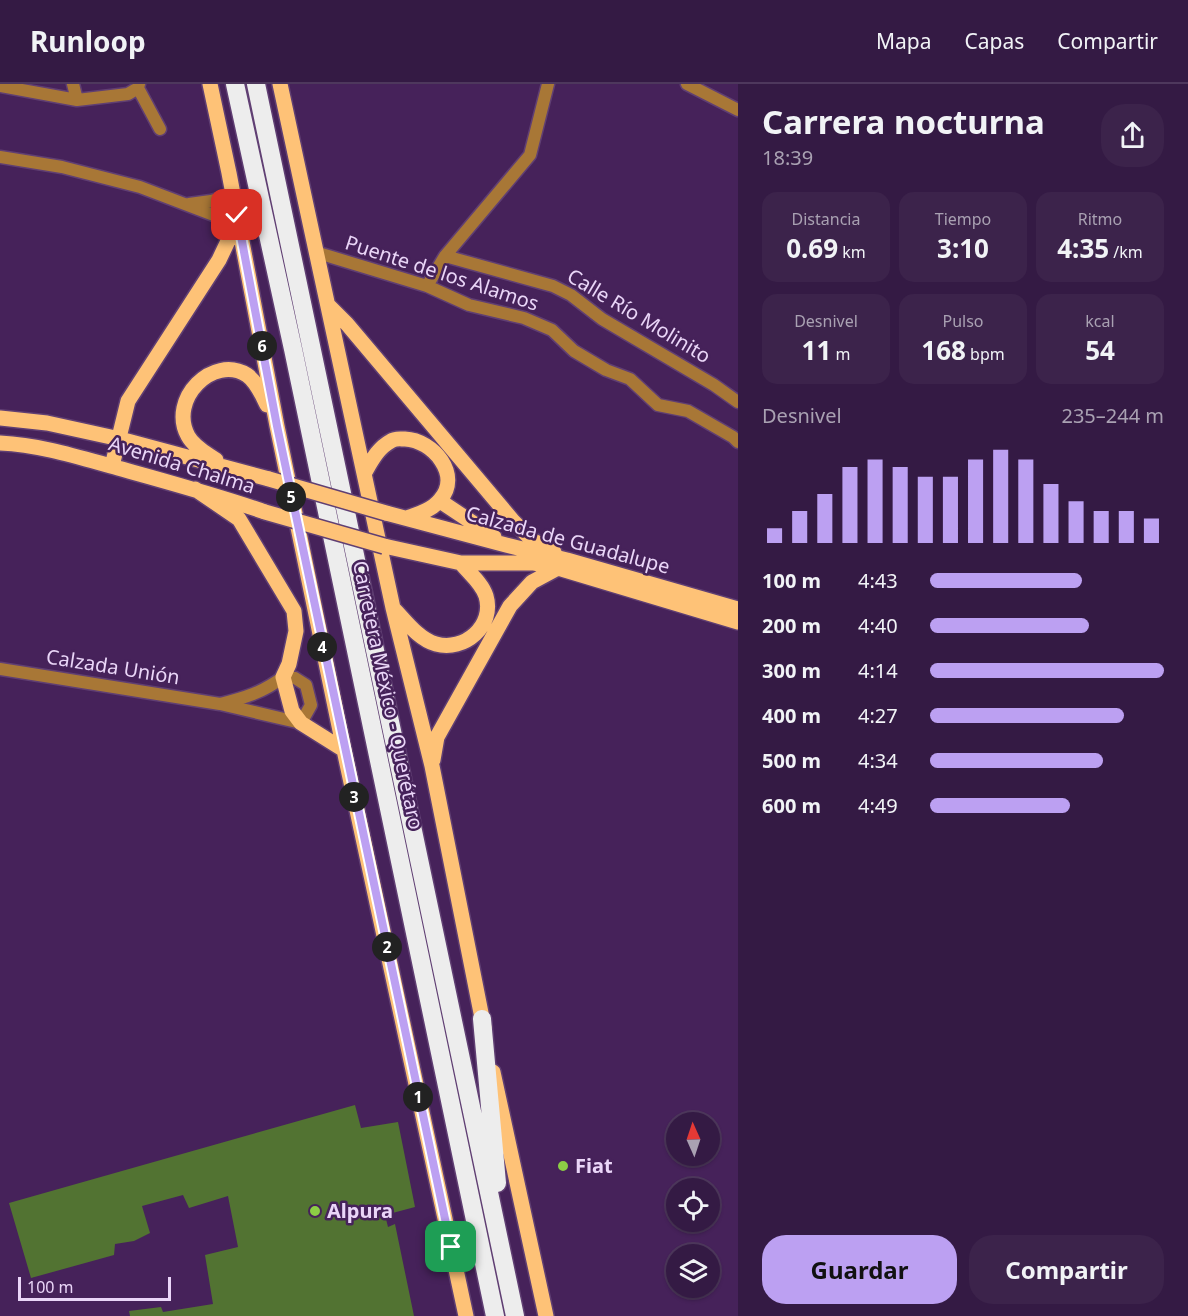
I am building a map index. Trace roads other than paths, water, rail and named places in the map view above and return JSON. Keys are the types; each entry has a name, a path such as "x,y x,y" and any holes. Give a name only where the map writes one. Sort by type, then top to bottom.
{"highway":[{"name":"Carretera México - Querétaro","path":"235,84 495,1316"},
{"name":"Carretera México - Querétaro","path":"256,84 515,1316"},
{"path":"482,1018 505,1268"}],"main road":[{"path":"210,84 344,750 466,1316"},
{"path":"280,84 393,608 432,766 482,1018 546,1316"},
{"path":"112,466 128,401 219,260 237,217"},
{"path":"327,304 347,324 513,521 562,564 532,582 510,606 437,737 432,766"},
{"path":"234,470 200,450 188,437 183,423 182,406 189,392 200,380 217,372 232,370 246,375 258,386 277,426"},
{"name":"Avenida Chalma","path":"0,418 47,423 120,439 386,513"},
{"path":"16,444 17,419"},
{"path":"365,472 379,449 394,439 415,439 434,449 445,466 448,485 440,501 424,512 407,518"},
{"name":"Avenida Chalma","path":"0,443 50,448 384,546"},
{"path":"195,489 239,519 294,611 296,631 284,676 292,711 301,723 344,750"},
{"path":"440,501 506,546"},
{"name":"Calzada de Guadalupe","path":"386,513 506,546 738,621"},
{"name":"Calzada de Guadalupe","path":"384,546 461,563 562,564 738,609"},
{"path":"393,608 420,635 435,644 449,645 471,639 484,622 487,598 482,588 461,563"}],"street":[{"path":"74,84 77,99"},
{"path":"427,286 445,256 530,155 548,84"},
{"path":"687,84 738,110"},
{"path":"0,87 24,87 77,99 128,94 138,86 160,129"},
{"path":"0,157 62,167 140,187 216,216 237,217"},
{"path":"189,204 233,195"},
{"name":"Puente de los Alamos","path":"315,252 427,286 470,305 524,318 552,330 574,351 606,370 630,380 658,405 688,411 738,442"},
{"name":"Calle Río Molinito","path":"445,256 553,286 571,295 602,319 714,385 738,402"},
{"name":"Calzada Unión","path":"0,669 220,704 301,723"},
{"name":"Calzada Unión","path":"220,704 251,697 284,676"}],"place":[{"name":"Fiat","path":"563,1166"},
{"name":"Alpura","path":"315,1211"}]}
